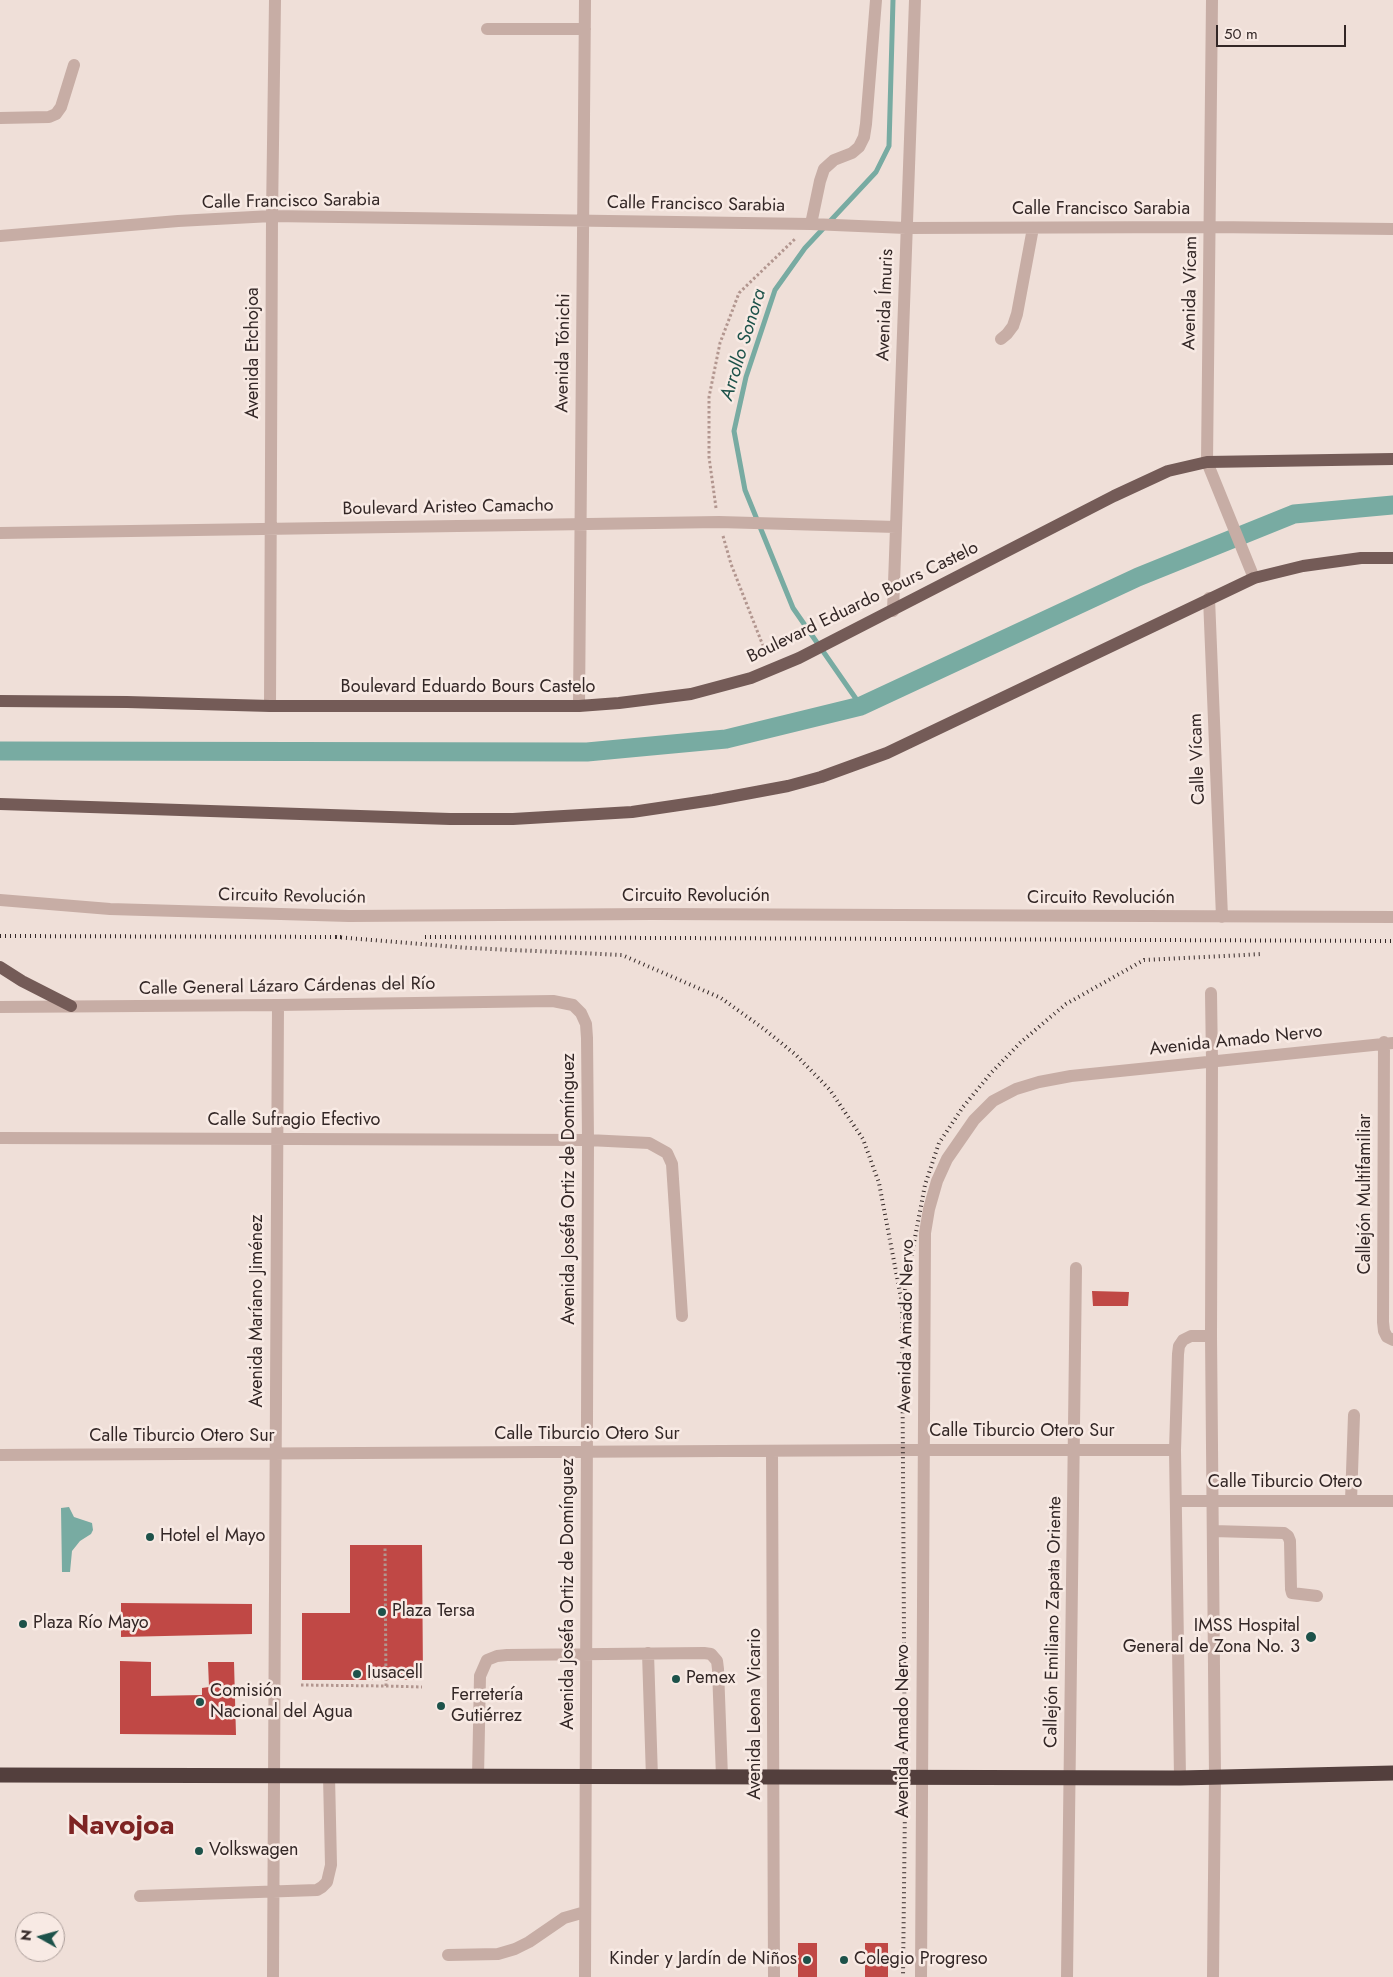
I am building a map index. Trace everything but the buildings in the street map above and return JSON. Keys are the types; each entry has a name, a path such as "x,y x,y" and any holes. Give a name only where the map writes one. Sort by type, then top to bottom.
{"highway":[{"path":"0,1775 586,1778 1180,1778 1393,1773"}],"main road":[{"name":"Boulevard Eduardo Bours Castelo","path":"0,701 270,706 579,706 635,702 691,694 772,671 893,611 1140,483 1168,471 1209,466 1393,459"},
{"path":"1361,558 1393,568"},
{"path":"0,804 513,819 632,812 713,800 788,786 821,777 887,753 1209,598 1252,572 1361,558 1393,558"},
{"path":"0,967 22,981 71,1006"}],"street":[{"name":"Avenida Etchojoa","path":"270,706 275,0"},
{"name":"Avenida Tónichi","path":"579,706 579,524 585,0"},
{"path":"811,224 824,169 834,160 852,153 860,147 864,137 876,0"},
{"name":"Avenida Ímuris","path":"893,611 915,0"},
{"name":"Avenida Vícam","path":"1212,0 1209,466 1252,572"},
{"path":"486,29 585,29"},
{"path":"0,118 49,117 56,114 61,107 74,65"},
{"name":"Calle Francisco Sarabia","path":"0,236 178,221 272,216 811,224 906,228 1210,227 1393,229"},
{"path":"1001,339 1013,326 1017,314 1033,228"},
{"name":"Boulevard Aristeo Camacho","path":"0,533 719,522 896,527"},
{"name":"Calle Vícam","path":"1209,598 1222,918"},
{"name":"Circuito Revolución","path":"0,900 110,909 349,916 653,914 1222,918 1393,917"},
{"path":"1211,992 1211,1336 1215,1777 1213,1977"},
{"name":"Calle General Lázaro Cárdenas del Río","path":"0,1006 278,1005 553,1001 573,1005"},
{"name":"Avenida Maríano Jiménez","path":"273,1977 278,1005"},
{"name":"Avenida Joséfa Ortiz de Domínguez","path":"573,1005 581,1013 586,1024 588,1140 585,1977"},
{"name":"Avenida Amado Nervo","path":"921,1977 925,1233 937,1180 947,1159 960,1137 993,1101 1039,1082 1071,1076 1212,1060 1389,1043"},
{"name":"Callejón Multifamiliar","path":"1389,1043 1383,1322 1387,1337 1393,1340"},
{"name":"Calle Sufragio Efectivo","path":"0,1138 588,1140 649,1143 667,1153 672,1164 682,1316"},
{"name":"Callejón Emiliano Zapata Oriente","path":"1067,1977 1076,1268"},
{"path":"1180,1778 1175,1450 1179,1346 1183,1340 1191,1336 1211,1336"},
{"path":"1351,1501 1354,1415"},
{"name":"Calle Tiburcio Otero Sur","path":"0,1455 1175,1450"},
{"name":"Avenida Leona Vicario","path":"772,1451 774,1977"},
{"name":"Calle Tiburcio Otero","path":"1176,1501 1393,1501"},
{"path":"1213,1531 1284,1533 1290,1541 1292,1593 1317,1596"},
{"path":"478,1777 480,1676 487,1660 496,1656 507,1655 704,1652 711,1654 716,1661 718,1669 722,1777"},
{"path":"648,1653 652,1778"},
{"path":"140,1896 317,1890 327,1882 331,1865 329,1776"},
{"path":"448,1955 498,1954 515,1949 529,1942 564,1918 585,1912"}],"path":[{"path":"772,671 731,564 719,522 709,457 709,407 720,343 739,293 811,224"},
{"path":"385,1547 386,1686"},
{"path":"301,1686 422,1687"}],"water":[{"path":"69,1507 74,1517 92,1523 93,1530 72,1551 70,1572 62,1572 61,1508"}],"waterway":[{"name":"Arrollo Sonora","path":"861,706 793,608 745,490 734,431 746,377 775,290 805,248 876,172 889,146 893,0"},
{"path":"0,751 587,752 726,739 861,706 1138,577 1294,514 1393,505"}],"railway":[{"path":"0,936 342,937"},
{"path":"336,937 469,948 622,955 721,998 764,1029 796,1055 830,1090 863,1139 879,1183 902,1303 905,1802 903,1977"},
{"path":"425,937 1393,941"},
{"path":"904,1295 925,1185 939,1143 963,1107 991,1073 1021,1042 1066,1004 1144,960 1262,954"}],"place":[{"name":"Hotel el Mayo","path":"150,1537"},
{"name":"Plaza Tersa","path":"382,1612"},
{"name":"Plaza Río Mayo","path":"23,1624"},
{"name":"IMSS Hospital General de Zona No. 3","path":"1311,1637"},
{"name":"Iusacell","path":"357,1674"},
{"name":"Pemex","path":"676,1679"},
{"name":"Comisión Nacional del Agua","path":"200,1702"},
{"name":"Ferretería Gutiérrez","path":"441,1706"},
{"name":"Volkswagen","path":"199,1851"},
{"name":"Kinder y Jardín de Niños","path":"807,1960"},
{"name":"Colegio Progreso","path":"844,1960"}],"district":[{"name":"Navojoa","path":"121,1827"}]}
